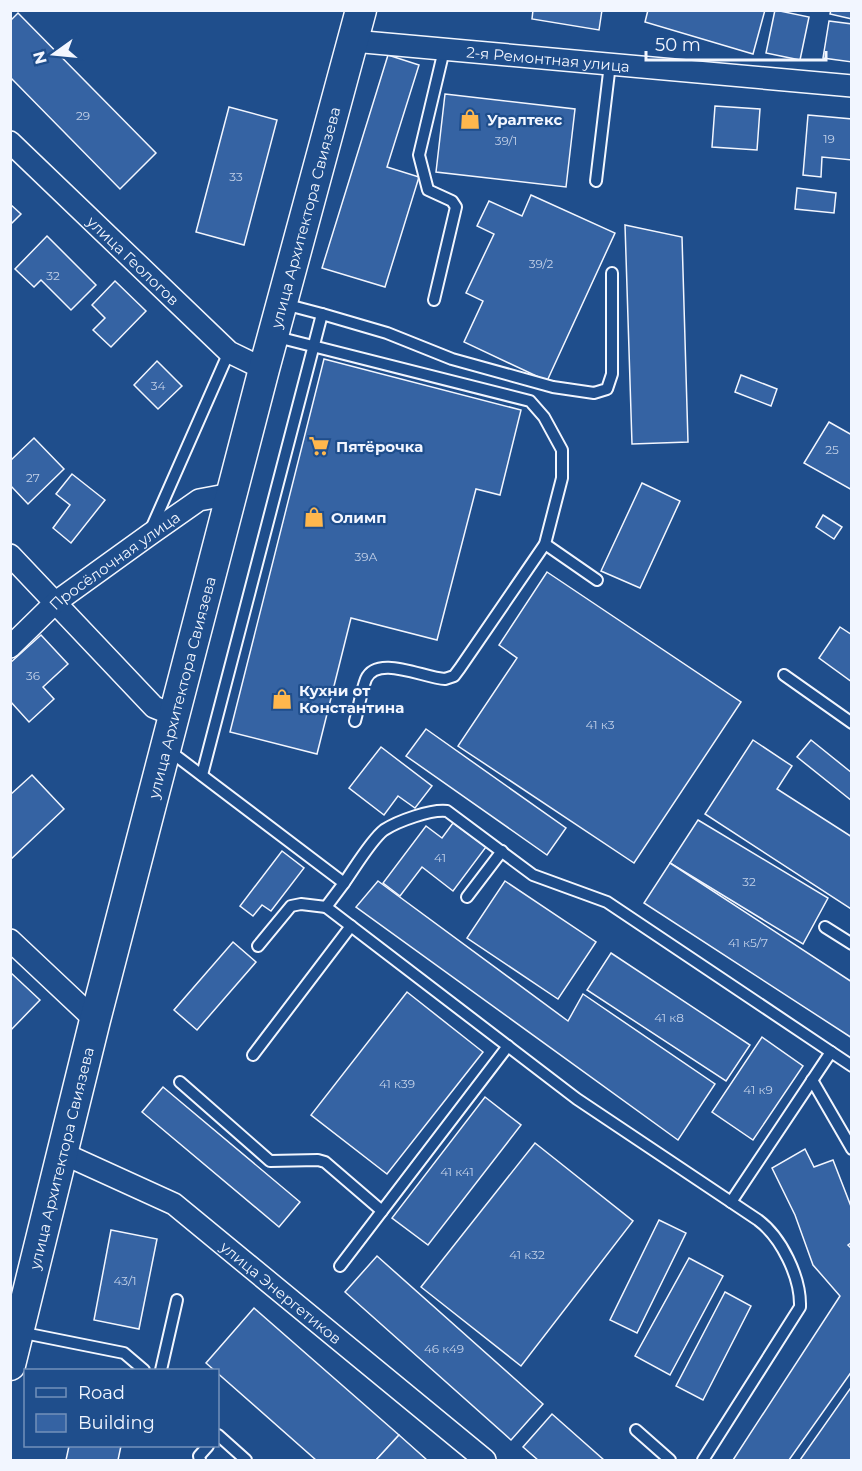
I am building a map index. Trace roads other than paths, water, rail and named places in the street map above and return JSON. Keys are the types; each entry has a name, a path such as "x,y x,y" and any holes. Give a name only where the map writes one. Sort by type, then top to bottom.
{"main road":[{"name":"улица Архитектора Свиязева","path":"10,1365 95,1020 174,715 361,10"}],"street":[{"name":"2-я Ремонтная улица","path":"353,41 852,86"},
{"name":"улица Геологов","path":"10,142 229,352 264,369"},
{"name":"Просёлочная улица","path":"10,647 56,602 148,535 199,500 231,495"},
{"path":"10,555 154,707 174,715"},
{"path":"10,940 95,1020"},
{"name":"улица Энергетиков","path":"62,1153 174,1204 485,1461"}],"lane":[{"path":"434,300 456,207 452,201 428,190 418,155 444,50"},
{"path":"596,181 610,64"},
{"path":"282,303 387,333 452,359 553,387 594,393 607,389 612,374 612,273"},
{"path":"202,775 322,314"},
{"path":"273,336 530,401 544,417 562,450 562,478 545,544 454,676 435,679 388,667 378,668 370,672 366,681 356,721"},
{"path":"148,535 229,352"},
{"path":"545,544 597,580"},
{"path":"784,675 852,723"},
{"path":"166,747 344,883"},
{"path":"326,907 384,830 437,810 457,817 533,875 607,902 852,1066"},
{"path":"467,897 502,851"},
{"path":"258,946 291,906 301,904 326,907 577,1099 766,1226 773,1234 795,1277 801,1293 800,1306 703,1461"},
{"path":"253,1055 351,926"},
{"path":"825,927 852,944"},
{"path":"340,1266 508,1046"},
{"path":"731,1202 831,1052"},
{"path":"812,1080 852,1149"},
{"path":"180,1082 270,1161 318,1160 325,1162 382,1211"},
{"path":"161,1369 177,1300"},
{"path":"19,1332 124,1353 142,1369"},
{"path":"636,1430 670,1461"},
{"path":"219,1436 246,1461"},
{"path":"198,1459 207,1447"}],"place":[{"name":"Уралтекс","path":"470,119"},
{"name":"Пятёрочка","path":"319,446"},
{"name":"Олимп","path":"314,517"},
{"name":"Кухни от Константина","path":"282,699"}]}
